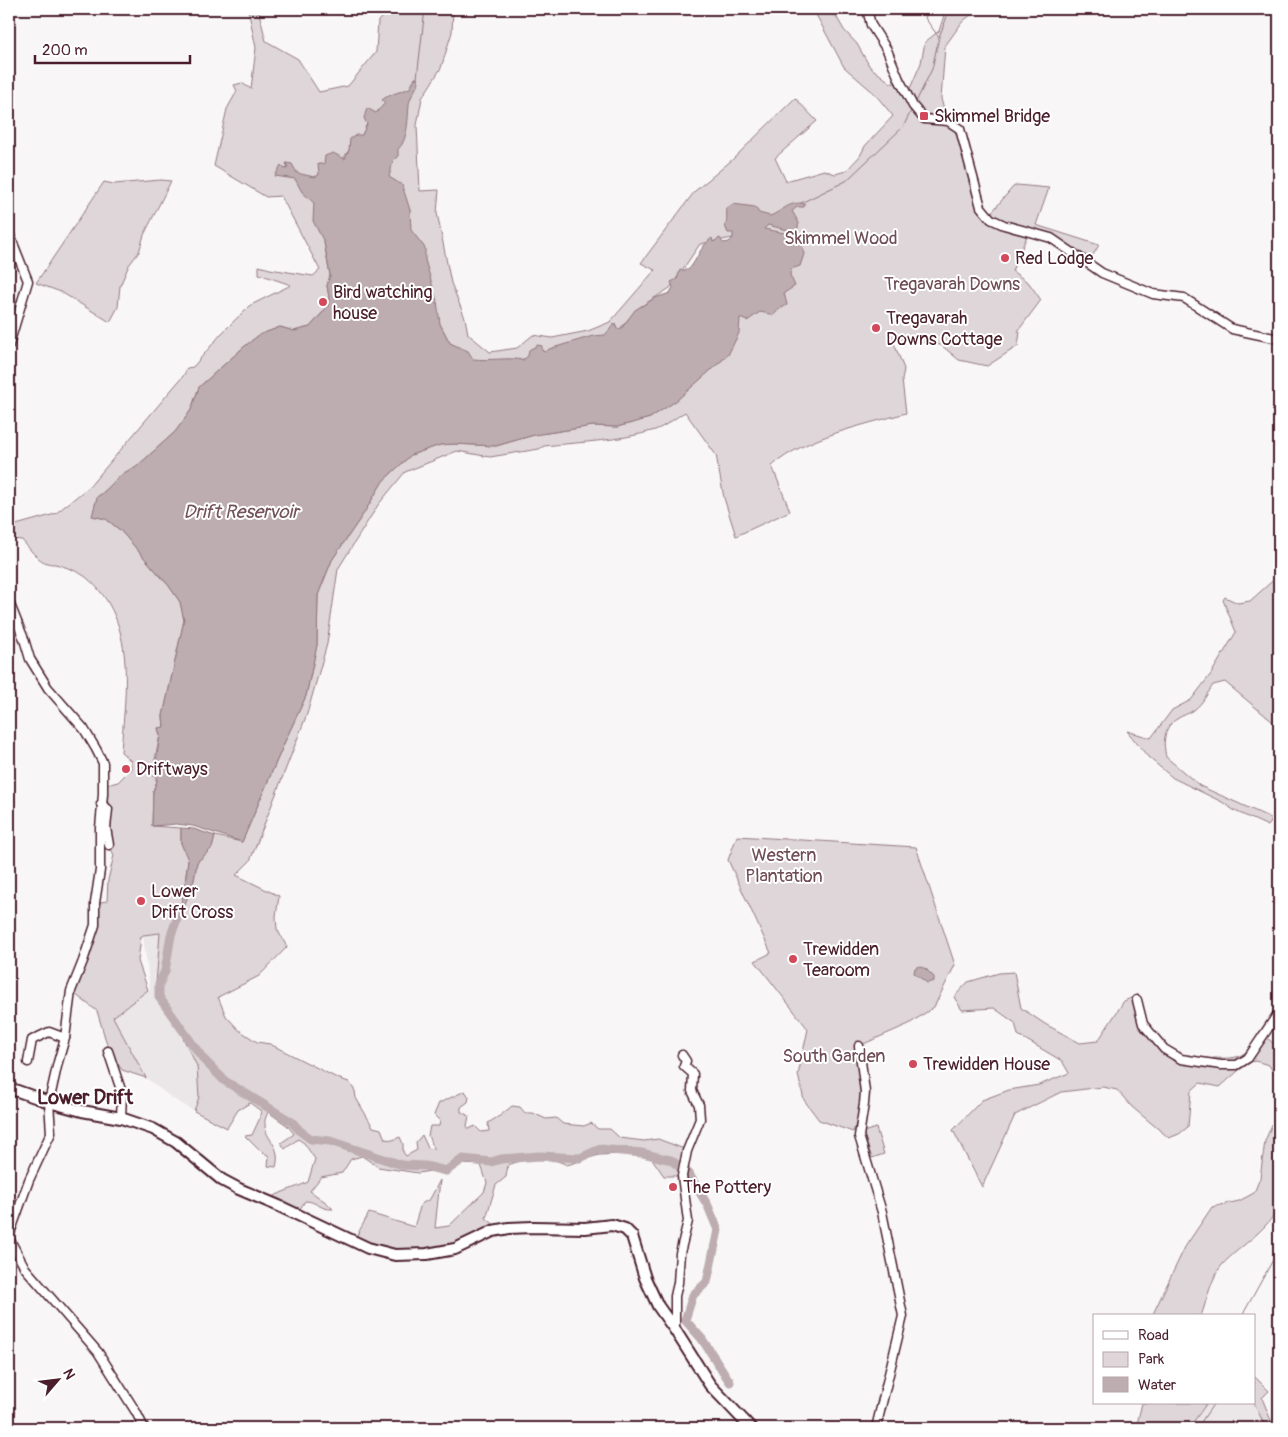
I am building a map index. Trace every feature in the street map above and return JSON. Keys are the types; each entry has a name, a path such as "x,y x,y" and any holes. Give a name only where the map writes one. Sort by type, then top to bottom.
{"main road":[{"path":"9,1088 82,1111 121,1118 153,1128 176,1142 222,1180 368,1248 395,1255 427,1254 455,1249 493,1231 509,1228 585,1228 612,1225 625,1229 632,1236 645,1278 658,1306 710,1385 751,1428"}],"street":[{"path":"867,9 871,25 887,50 913,106 924,119 948,121 960,129 981,207 991,219 1004,225 1051,238 1102,273 1144,291 1184,298 1232,330 1279,339"},
{"path":"9,234 28,281 9,345"},
{"path":"9,602 30,659 48,688 84,729 102,763 103,794 101,804 100,870 95,925 84,961 71,991 65,1038 50,1102 51,1133 29,1180 9,1236 25,1268 98,1352 144,1428"},
{"path":"101,804 108,809 106,828 109,845"},
{"path":"1137,1000 1143,1024 1164,1049 1182,1059 1221,1065 1237,1065 1248,1058 1279,1012"},
{"path":"28,1062 32,1040 49,1032 65,1038"},
{"path":"858,1046 865,1092 859,1136 882,1212 903,1316 876,1428"},
{"path":"108,1051 122,1093 121,1118"},
{"path":"675,1330 675,1296 680,1253 688,1221 682,1176 687,1151 700,1119 700,1105 692,1091 693,1074 684,1066 686,1061 682,1055"}],"shaded area":[{"path":"160,933 156,984 160,998 197,1066 199,1097 194,1111 172,1098 146,1078 112,1017 150,989 143,935"},
{"path":"1207,1404 1254,1404 1266,1428 1189,1428"}],"green space":[{"path":"248,9 258,9 266,41 298,59 319,92 348,86 376,52 378,21 390,9 453,9 452,32 441,68 422,98 417,125 420,191 439,190 437,213 451,283 465,318 468,334 490,352 517,348 533,335 552,338 588,331 610,322 655,270 641,263 695,191 732,160 795,98 817,121 775,158 786,181 824,170 835,174 846,171 860,156 865,146 893,116 874,93 844,67 813,9 832,9 844,30 857,44 870,67 891,83 899,83 908,93 921,63 925,42 939,31 946,9 979,9 963,21 945,46 941,99 948,121 960,129 981,207 1004,225 1009,232 1027,236 1012,271 1029,283 1041,300 1018,331 1020,332 1018,346 987,366 959,360 941,345 892,338 904,369 902,380 906,413 854,427 818,440 801,447 772,466 790,511 736,536 724,498 716,455 685,412 655,430 628,437 544,446 539,449 490,457 457,451 405,472 378,505 338,569 327,644 307,714 250,861 236,875 279,896 276,916 277,929 287,947 259,976 218,997 226,1016 239,1030 257,1042 270,1044 337,1078 349,1082 373,1127 381,1129 385,1139 393,1140 400,1137 403,1144 403,1152 406,1156 417,1150 416,1142 422,1135 428,1148 435,1150 428,1136 430,1126 439,1126 440,1121 434,1115 439,1103 465,1091 469,1097 468,1102 461,1107 461,1112 469,1116 467,1126 469,1129 475,1126 481,1132 489,1131 488,1123 512,1106 520,1107 525,1113 533,1113 546,1119 556,1118 563,1124 584,1126 591,1123 598,1129 610,1129 620,1138 644,1141 658,1139 687,1150 682,1176 664,1176 648,1153 599,1155 567,1165 552,1160 538,1159 508,1165 506,1177 496,1185 486,1218 496,1226 454,1246 425,1251 396,1252 355,1239 369,1213 414,1227 421,1204 430,1199 440,1180 435,1228 449,1226 484,1192 487,1183 481,1165 462,1164 446,1172 431,1171 418,1173 378,1167 362,1156 351,1159 342,1173 321,1177 310,1191 333,1209 305,1201 297,1214 267,1201 282,1192 308,1182 315,1159 304,1143 298,1139 285,1149 281,1143 294,1134 288,1126 268,1112 265,1121 266,1130 277,1153 277,1159 276,1167 268,1166 269,1156 258,1149 245,1136 252,1135 261,1111 250,1103 238,1110 227,1128 194,1111 199,1097 197,1066 156,984 160,933 143,935 141,937 138,961 148,990 113,1017 146,1078 122,1070 109,1051 97,1011 71,991 95,925 95,903 107,901 108,880 114,855 109,845 109,805 104,799 106,785 118,782 131,769 131,761 121,752 125,706 125,659 121,636 114,615 103,595 87,578 76,571 43,561 22,540 9,539 9,527 55,514 90,486 184,375 187,368 193,367 222,333 249,306 291,285 259,274 259,266 313,276 320,270 281,196 266,197 214,166 227,109 237,91 234,85 242,83 251,89 256,48","holes":["367,124 440,324 450,343 485,368 570,348 618,331 637,309 670,288 700,244 733,238 728,355 676,400 650,418 617,427 593,426 534,435 496,446 440,445 411,455 383,481 332,560 318,595 317,645 306,696 242,842 215,836 212,848 197,862 194,880 179,913 188,859 181,843 181,828 152,826 153,792 157,781 152,774 160,735 158,728 164,728 163,716 184,620 180,602 169,586 120,530 106,519 93,516 97,497 120,476 135,468 175,432 191,410 199,387 245,346 259,335 280,327 294,331 310,327 328,306 327,286 330,275 314,203 349,150 362,135"]},
{"path":"161,180 171,181 144,235 139,252 129,265 120,286 118,307 110,322 61,292 36,283 104,182 114,184"},
{"path":"1017,185 1049,188 1036,225 1099,245 1090,260 1053,235 1002,220 991,213 1013,187"},
{"path":"1279,575 1279,727 1225,682 1213,685 1197,707 1172,722 1164,741 1166,757 1200,786 1273,819 1268,826 1173,778 1148,757 1127,731 1151,738 1172,710 1191,700 1211,674 1236,632 1223,600 1225,597 1238,603 1250,601"},
{"path":"737,836 916,847 955,965 934,1007 909,1024 859,1046 864,1100 853,1132 819,1120 804,1100 798,1075 808,1029 755,961 771,953 728,860"},
{"path":"1014,972 1021,1008 1045,1024 1080,1043 1098,1041 1124,1001 1131,998 1143,1029 1173,1061 1209,1068 1213,1058 1231,1058 1242,1055 1251,1047 1261,1032 1275,1045 1279,1038 1279,1099 1276,1077 1269,1065 1255,1061 1247,1063 1220,1087 1200,1083 1191,1091 1188,1127 1179,1134 1169,1138 1132,1107 1117,1090 1103,1087 1061,1092 1015,1115 982,1187 953,1130 982,1100 1009,1090 1039,1085 1069,1073 1062,1061 1018,1035 1015,1023 994,1008 962,1010 954,997 968,982 999,973"},
{"path":"1279,1108 1279,1202 1276,1211 1263,1228 1218,1270 1202,1314 1153,1314 1185,1247 1212,1207 1239,1201 1254,1193 1260,1178 1265,1141"},
{"path":"876,1128 884,1154 872,1158 863,1132"},
{"path":"1256,1378 1269,1391 1262,1398 1274,1428 1266,1428 1254,1404 1256,1404"},
{"path":"1142,1404 1206,1404 1189,1428 1136,1428"}],"water":[{"name":"Drift Reservoir","path":"415,78 419,82 410,101 406,135 398,149 398,156 393,161 389,177 402,185 410,210 411,230 425,248 425,260 437,301 440,324 450,343 468,351 473,359 523,360 528,356 529,350 538,345 542,346 542,351 546,352 549,349 593,336 605,335 615,323 617,329 621,329 635,310 655,298 670,293 673,287 671,282 677,279 680,270 688,270 704,245 712,238 713,242 720,238 723,243 729,242 733,238 733,233 728,233 725,226 727,208 733,204 755,207 759,213 770,216 795,203 805,204 804,207 797,207 792,211 799,223 797,231 768,225 764,229 785,233 801,239 804,254 800,266 791,269 790,275 795,286 784,293 787,305 778,310 774,315 760,312 747,321 740,318 739,333 728,355 676,401 650,418 617,427 593,426 534,435 496,446 440,445 411,455 383,481 332,560 318,595 317,645 306,696 242,842 193,826 176,824 152,826 153,792 157,781 155,769 160,735 158,728 164,727 163,716 184,620 180,602 169,586 120,530 106,519 92,516 97,497 120,476 135,468 175,432 191,410 199,387 245,346 259,335 280,327 294,331 310,327 328,306 327,286 330,275 324,242 313,221 314,203 302,192 295,179 275,176 281,165 285,169 288,168 286,163 292,164 297,173 314,177 319,175 318,164 324,164 325,156 333,153 345,159 349,150 350,139 356,135 362,135 367,124 364,118 367,108 376,113 385,103 382,100 410,88"},
{"path":"181,828 194,829 215,836 212,848 197,862 194,880 182,912 177,919 184,892 188,860 181,843"},
{"path":"919,966 926,969 934,977 934,981 927,983 914,973 915,968"}],"waterway":[{"path":"417,78 425,9"},
{"path":"929,9 925,18 938,36"},
{"path":"915,104 932,69 939,37 950,9"},
{"path":"801,203 846,181 903,127 912,109"},
{"path":"177,919 171,935 165,971 159,984 159,997 204,1060 225,1081 292,1122 311,1139 330,1141 402,1165 425,1166 446,1171 463,1159 491,1162 501,1159 539,1156 580,1158 600,1149 642,1153 671,1160 681,1168"},
{"path":"686,1171 708,1206 718,1230 707,1282 693,1295 685,1320 702,1339 730,1382"},
{"path":"1243,1314 1279,1249"},
{"path":"1197,1428 1213,1404"}],"place":[{"name":"Skimmel Bridge","path":"924,116"},
{"name":"Red Lodge","path":"1005,258"},
{"name":"Bird watching house","path":"323,302"},
{"name":"Tregavarah Downs Cottage","path":"876,328"},
{"name":"Driftways","path":"126,769"},
{"name":"Lower Drift Cross","path":"141,901"},
{"name":"Trewidden Tearoom","path":"793,959"},
{"name":"Trewidden House","path":"913,1064"},
{"name":"The Pottery","path":"673,1187"}],"district":[{"name":"Lower Drift","path":"85,1097"}],"park label":[{"name":"Skimmel Wood","path":"841,238"},
{"name":"Tregavarah Downs","path":"952,284"},
{"name":"Western Plantation","path":"784,865"},
{"name":"South Garden","path":"834,1056"}]}
